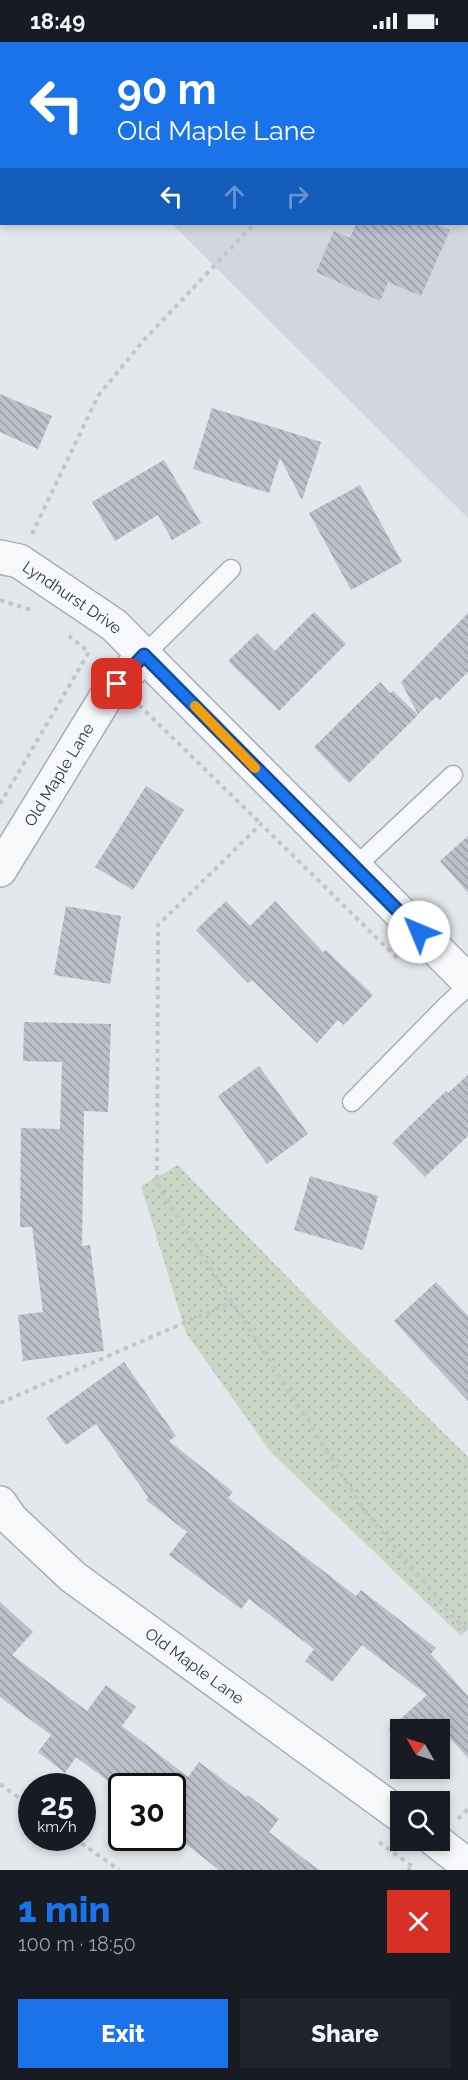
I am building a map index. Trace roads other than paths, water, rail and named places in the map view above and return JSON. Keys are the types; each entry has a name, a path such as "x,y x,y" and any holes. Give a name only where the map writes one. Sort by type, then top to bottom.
{"street":[{"name":"Lyndhurst Drive","path":"9,559 105,618 468,981"},
{"name":"Old Maple Lane","path":"0,870 106,697 144,655"},
{"name":"Old Maple Lane","path":"0,1503 11,1519 73,1577 390,1808"},
{"path":"448,1851 466,1866"}],"lane":[{"path":"144,655 231,569"},
{"path":"354,867 453,775"},
{"path":"352,1102 468,986"}]}
